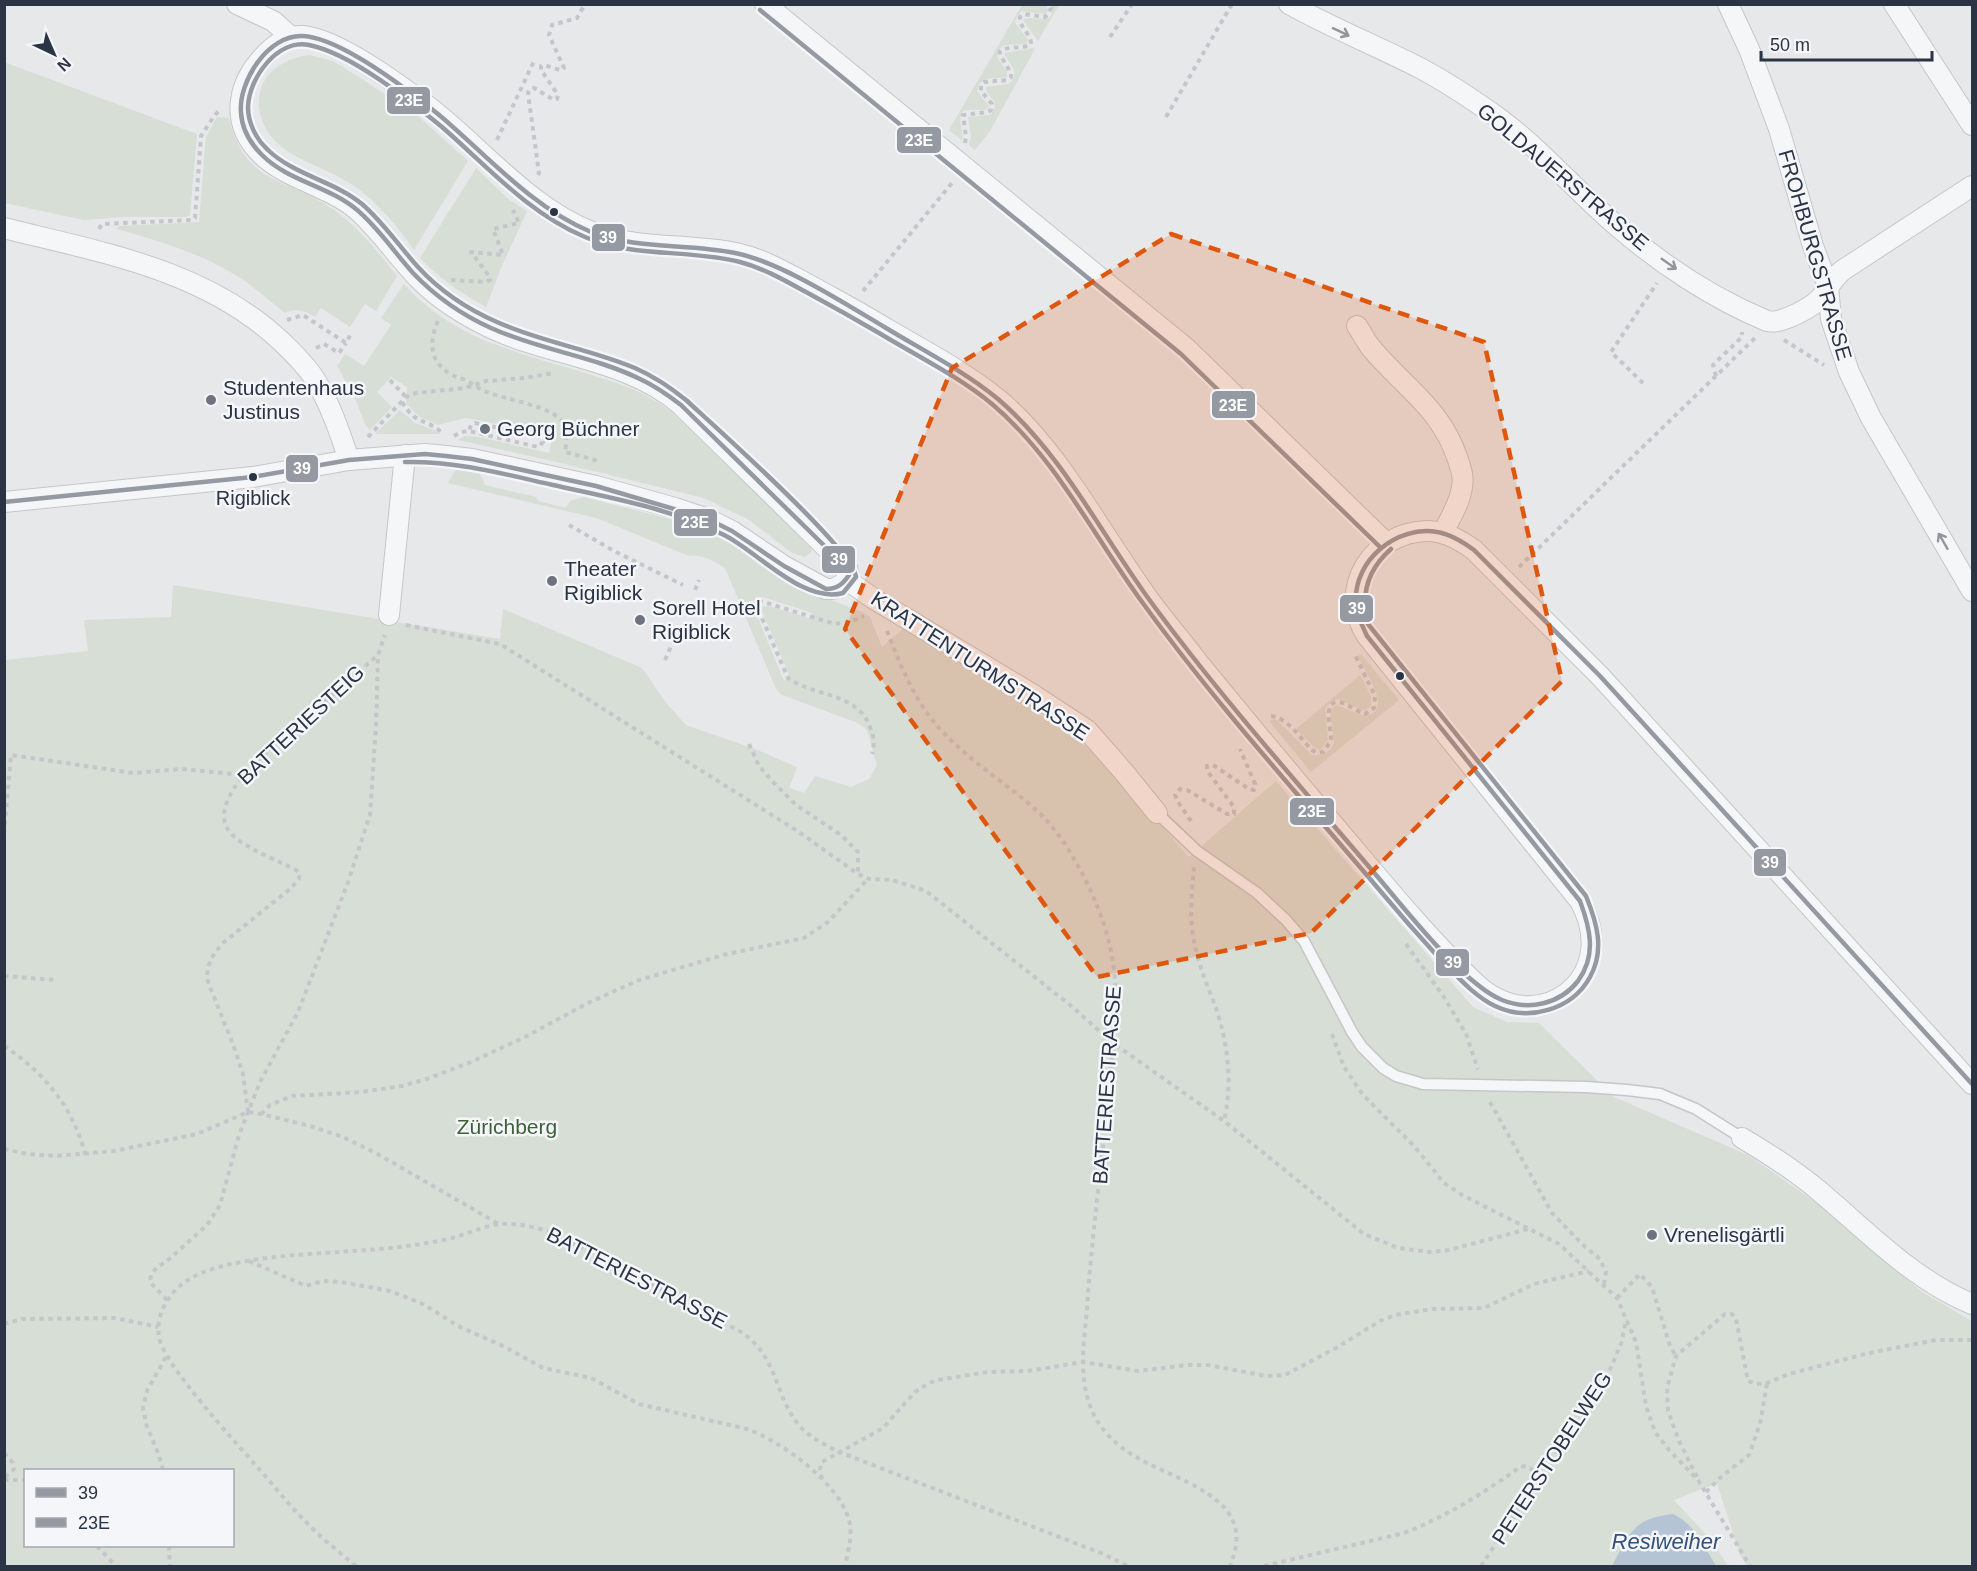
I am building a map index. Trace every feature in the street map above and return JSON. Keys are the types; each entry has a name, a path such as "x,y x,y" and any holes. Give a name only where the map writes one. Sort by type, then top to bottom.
{"street":[{"path":"237,4 273,21 291,37"},
{"path":"765,4 1186,348 1386,543"},
{"name":"GOLDAUERSTRASSE","path":"1289,4 1325,25 1420,68 1502,120 1618,227 1669,265 1745,310 1772,322 1783,320 1814,303 1828,286"},
{"name":"FROHBURGSTRASSE","path":"1728,4 1749,48 1779,129 1828,286 1831,319 1849,372 1871,418 1972,591"},
{"path":"1894,4 1972,125"},
{"path":"4,502 253,477 349,460 425,454 472,459 596,486 708,519 732,531 806,579 826,589 839,587 847,580 849,574 847,567 824,543 661,389 635,376 508,335 466,315 422,282 360,213 336,195 274,165 260,153 249,139 243,122 242,92 249,73 277,43 291,37 304,36 340,49 398,83 448,122 526,191 588,231 631,242 712,249 740,254 768,264 851,308 967,376 1001,402 1026,427 1058,468 1147,597 1251,728 1404,907 1492,998 1513,1006 1534,1007 1554,1001 1574,987 1588,966 1593,938 1589,916 1580,901 1361,627 1356,603 1359,579 1368,560 1386,543 1402,535 1427,531 1443,533 1459,539 1474,550 1600,676 1972,1084"},
{"path":"1828,286 1843,270 1972,186"},
{"path":"4,228 98,251 175,274 212,291 243,310 285,345 315,379 334,415 349,460"},
{"path":"1357,326 1371,348 1431,410 1446,429 1456,453 1463,486 1443,533"},
{"path":"389,615 405,455"},
{"name":"KRATTENTURMSTRASSE","path":"847,580 1087,730 1157,813"},
{"name":"KRATTENTURMSTRASSE","path":"1742,1138 1784,1163 1894,1256 1943,1291 1972,1304"}],"lane":[{"name":"KRATTENTURMSTRASSE","path":"1157,813 1197,851 1257,893 1286,920 1304,941 1352,1032 1362,1047 1383,1068 1408,1081 1423,1084 1596,1088 1660,1094 1696,1108 1742,1138"}],"path":[{"path":"533,181 540,173 528,93 534,88 554,100 557,99 558,95 541,70 541,66 544,65 560,70 564,68 549,35 552,25 577,18 585,4"},
{"path":"963,147 966,137 963,115 991,110 992,104 981,91 981,85 984,82 1007,80 1011,77 1000,51 1004,48 1027,47 1031,44 1031,39 1019,22 1020,17 1024,14 1045,16 1050,13 1051,8 1048,4"},
{"path":"1110,37 1132,4"},
{"path":"1166,117 1232,4"},
{"path":"503,126 534,62"},
{"path":"99,229 102,224 195,218 201,136 214,116 225,105"},
{"path":"859,296 954,180"},
{"path":"452,279 486,282 490,280 471,252 503,255 493,229 519,223 512,207"},
{"path":"1643,383 1611,352 1669,265"},
{"path":"287,321 303,315 346,343"},
{"path":"437,322 431,346 434,357 449,374 486,392 552,413 562,422 566,431 565,452 598,462 600,468 596,486"},
{"path":"1716,376 1713,365 1742,337 1742,329"},
{"path":"316,348 324,344 339,353 352,332"},
{"path":"1514,572 1759,334"},
{"path":"1780,338 1828,369"},
{"path":"367,437 406,397 416,393 465,388 486,381 525,378 564,371 580,358"},
{"path":"390,380 406,397"},
{"path":"402,402 409,414 416,420 437,428"},
{"path":"449,441 455,435 470,431 538,447 543,442 538,436 475,423 471,425 470,431"},
{"path":"569,525 616,552 683,585"},
{"path":"695,590 699,580"},
{"path":"742,609 760,601 836,624 857,620 867,614"},
{"path":"755,602 788,678 851,703 866,716 875,746 872,754"},
{"name":"BATTERIESTRASSE","path":"888,607 887,632 918,699 933,721 967,755 1047,820 1065,845 1090,890 1103,920 1115,969 1116,997 1105,1138 1088,1279 1083,1362 1084,1389 1093,1414 1127,1452 1205,1491 1226,1509 1234,1520 1238,1532 1238,1543 1230,1566"},
{"path":"389,615 395,622 500,644 790,826 858,874 869,879 892,880 926,891 1070,1005 1113,1043 1224,1121 1364,1234 1398,1248 1430,1252 1449,1250 1528,1228"},
{"name":"BATTERIESTEIG","path":"167,1299 150,1282 151,1275 157,1267 166,1262 207,1225 220,1205 239,1135 248,1113 243,1074 208,982 206,971 214,952 290,890 299,879 300,874 231,834 224,825 223,813 226,801 249,768 378,655 389,615"},
{"path":"665,660 673,642"},
{"path":"1262,720 1272,716 1279,718 1312,750 1317,753 1323,752 1331,741 1328,709 1331,705 1336,702 1365,714 1374,708 1375,696 1354,658 1355,651 1359,648"},
{"path":"248,1113 260,1082 307,992 365,834 372,798 378,655"},
{"path":"749,744 759,766 772,782 796,805 841,835 858,852 858,874"},
{"path":"1224,1121 1228,1103 1228,1064 1222,1029 1202,973 1193,939 1192,899 1198,832 1175,795 1180,789 1187,790 1227,814 1234,814 1234,807 1208,772 1207,766 1213,765 1254,790 1255,784 1239,746"},
{"path":"4,834 11,756 133,772 182,769 243,775"},
{"path":"261,1114 270,1105 292,1096 361,1092 402,1086 427,1079 525,1037 588,1003 639,980 727,954 804,938 828,922 869,879"},
{"path":"1404,942 1444,997 1460,1025 1486,1086 1492,1107 1552,1213 1600,1259 1606,1272 1604,1284"},
{"path":"4,976 55,980"},
{"path":"1331,1027 1338,1051 1352,1080 1380,1114 1414,1146 1440,1179 1462,1195 1559,1244 1617,1298 1636,1342 1650,1420 1655,1432 1698,1480"},
{"path":"4,1046 17,1054 54,1090 81,1136 85,1154"},
{"path":"4,1149 46,1155 85,1154 148,1145 197,1134 248,1113 261,1114 343,1137 376,1153 500,1224"},
{"name":"BATTERIESTRASSE","path":"167,1299 179,1286 191,1278 213,1269 248,1261 394,1248 447,1239 500,1224 525,1226 558,1235 753,1340 768,1360 795,1420 811,1436 839,1452 1101,1553 1128,1566"},
{"path":"248,1261 306,1286 321,1281 341,1282 390,1291 423,1304 458,1326 505,1347 543,1368 591,1378 639,1404 762,1434 822,1479 835,1492 849,1521 851,1535 846,1566"},
{"path":"822,1479 820,1469 822,1462 883,1428 915,1392 929,1383 987,1372 1028,1371 1083,1362 1138,1371 1208,1365 1266,1376 1285,1375 1380,1321 1395,1315 1432,1309 1484,1308 1534,1284 1589,1271"},
{"path":"1617,1298 1640,1274 1652,1287 1670,1346 1676,1356"},
{"path":"167,1299 158,1327 159,1339 167,1355 215,1418 305,1522 356,1566"},
{"path":"1750,1566 1698,1480 1679,1441 1668,1411 1667,1388 1676,1356 1725,1314 1732,1314 1736,1319 1748,1381 1756,1384 1767,1384 1789,1374 1869,1353 1936,1340 1972,1340"},
{"path":"4,1323 22,1319 115,1318 158,1327"},
{"name":"PETERSTOBELWEG","path":"1480,1566 1609,1372 1620,1349 1626,1318"},
{"path":"163,1469 142,1408 147,1391 167,1355"},
{"path":"1706,1492 1749,1455 1757,1434 1767,1384"},
{"path":"4,1453 13,1463 14,1469 4,1479"},
{"path":"1264,1566 1404,1533 1424,1526 1487,1490 1520,1467 1526,1466 1541,1475"},
{"path":"4,1479 24,1480"},
{"path":"99,1547 116,1566"},
{"path":"169,1547 170,1566"}],"highlighted area":[{"path":"1171,234 1484,342 1562,681 1311,933 1097,977 845,629 952,368"}],"green space":[{"path":"1022,5 1046,5 1048,11 1045,14 1021,11 1015,21 1028,40 1026,44 1005,45 999,49 997,58 1007,71 1007,77 986,79 980,83 977,91 989,108 962,112 960,120 962,140 949,130"},
{"path":"1052,5 1059,5 1038,41 1023,20 1043,19 1051,16"},
{"path":"1035,49 990,131 975,150 969,145 971,136 968,117 990,115 995,103 985,87 1009,84 1014,76 1013,68 1004,53"},
{"path":"310,55 333,61 419,117 468,161 414,250 387,215 372,200 341,178 300,159 277,142 267,131 259,106 262,86 270,73 282,64"},
{"path":"4,62 197,134 190,215 186,217 124,217 84,220 5,203"},
{"path":"217,117 229,118 236,140 246,157 257,168 334,210 360,232 383,258 397,276 376,311 365,304 350,327 321,308 315,317 293,310 285,313 249,284 218,265 169,245 117,229 119,226 199,222 206,137"},
{"path":"476,168 507,198 527,211 486,307 451,285 420,258"},
{"path":"404,284 443,318 486,341 618,384 662,405 673,413 812,551 805,557 792,553 749,520 704,498 458,440 464,436 479,437 549,453 552,438 548,433 466,418 438,425 418,416 406,403 407,387 391,377 377,392 392,407 370,430 337,366 345,354 364,366 391,325 381,318"},
{"path":"400,410 415,423 440,434 375,434"},
{"name":"Zürichberg","path":"459,469 480,474 485,485 536,497 538,501 566,508 570,501 584,497 678,521 735,545 789,584 862,612 870,617 882,647 903,629 1013,696 1085,746 1104,762 1189,857 1276,781 1473,1007 1507,1022 1539,1023 1614,1097 1748,1155 1831,1213 1922,1292 1972,1321 1972,1566 1747,1566 1740,1555 1717,1483 1674,1500 1711,1540 1728,1566 5,1566 4,660 88,651 84,620 171,617 173,585 500,639 503,609 642,668 667,704 686,725 755,749 797,767 789,788 804,793 815,776 851,787 869,779 877,765 867,730 858,723 782,695 776,689 725,568 708,559 689,556 596,518 448,483 455,471","holes":["763,597 812,613 809,618 768,606 763,606 761,609 789,674 784,681 751,601"]},
{"path":"1361,654 1399,700 1311,772 1269,721 1277,720 1312,755 1322,755 1328,752 1334,744 1330,711 1336,705 1365,716 1374,713 1377,707 1378,699 1375,690 1358,656"},
{"path":"1360,675 1371,696 1371,706 1364,711 1338,699 1332,701 1325,708 1328,740 1320,750 1315,748 1296,729"}],"water":[{"name":"Resiweiher","path":"1673,1514 1681,1518 1693,1530 1716,1566 1612,1566 1628,1536 1640,1524 1659,1516"}],"transit line":[{"name":"23E","path":"760,10 1181,354 1381,548"},
{"name":"39","path":"4,502 253,477 349,460 425,454 472,459 596,486 708,519 732,531 784,566 826,589 839,585 849,575 847,568 681,405 651,385 622,371 509,336 470,317 449,304 421,281 372,224 356,209 345,201 284,171 262,155 248,136 241,113 241,101 250,74 267,51 278,43 290,37 303,36 318,39 355,55 410,92 510,179 549,209 569,221 608,238 644,244 717,250 735,253 772,265 832,296 972,379 998,399 1021,421 1062,470 1151,602 1206,674 1422,929 1455,965 1487,992 1512,1003 1533,1005 1562,995 1571,989 1584,971 1588,961 1590,941 1587,921 1580,901 1367,636 1356,606 1357,586 1362,572 1370,559 1393,540 1422,531 1442,533 1466,544 1600,676 1972,1084"},
{"name":"23E","path":"405,462 480,469 618,499 661,511 724,535 796,584 812,591 828,594 843,593 856,577 849,563 832,541 808,516 751,460 674,391 635,368 514,329 465,305 426,276 377,218 362,204 339,189 290,166 268,150 256,136 251,125 248,107 253,84 259,73 276,54 286,48 309,45 342,57 360,67 413,104 509,188 564,227 604,244 642,251 721,258 757,268 852,317 979,394 1015,426 1036,449 1056,474 1145,606 1200,678 1287,783 1440,959 1473,991 1495,1006 1521,1013 1548,1010 1572,998 1582,988 1595,967 1598,936 1590,906 1586,896 1368,624 1365,602 1368,582 1377,565 1391,549"}],"place":[{"name":"Studentenhaus Justinus","path":"211,400"},
{"name":"Georg Büchner","path":"485,429"},
{"name":"Rigiblick","path":"253,477"},
{"name":"Theater Rigiblick","path":"552,581"},
{"name":"Sorell Hotel Rigiblick","path":"640,620"},
{"name":"Vrenelisgärtli","path":"1652,1235"}]}
